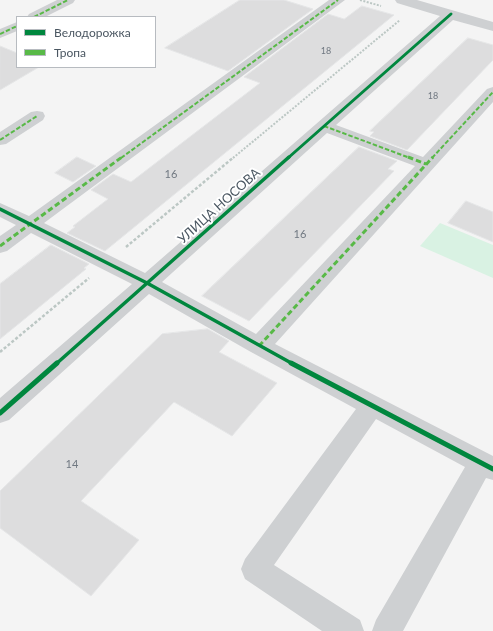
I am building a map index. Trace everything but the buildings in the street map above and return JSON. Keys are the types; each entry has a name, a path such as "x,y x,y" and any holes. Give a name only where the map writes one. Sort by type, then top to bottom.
{"street":[{"path":"36,16 68,0"},
{"path":"0,246 338,0"},
{"path":"402,0 493,27"},
{"name":"УЛИЦА НОСОВА","path":"0,413 451,14"},
{"path":"0,34 16,26"},
{"path":"259,346 493,92"},
{"path":"0,140 37,116"},
{"path":"324,126 426,164"},
{"path":"0,209 108,262 259,346 487,466 387,631"},
{"path":"349,631 255,569 372,406"}],"path":[{"path":"0,352 401,19"}],"green space":[{"path":"440,223 493,245 493,278 420,246"}],"marked path":[{"path":"36,16 68,0"},
{"path":"0,246 338,0"},
{"path":"0,34 16,26"},
{"path":"259,346 493,92"},
{"path":"0,140 37,116"},
{"path":"324,126 426,164"}],"cycle path":[{"path":"0,413 451,14"},
{"path":"0,209 147,283 259,346 493,469"}]}
